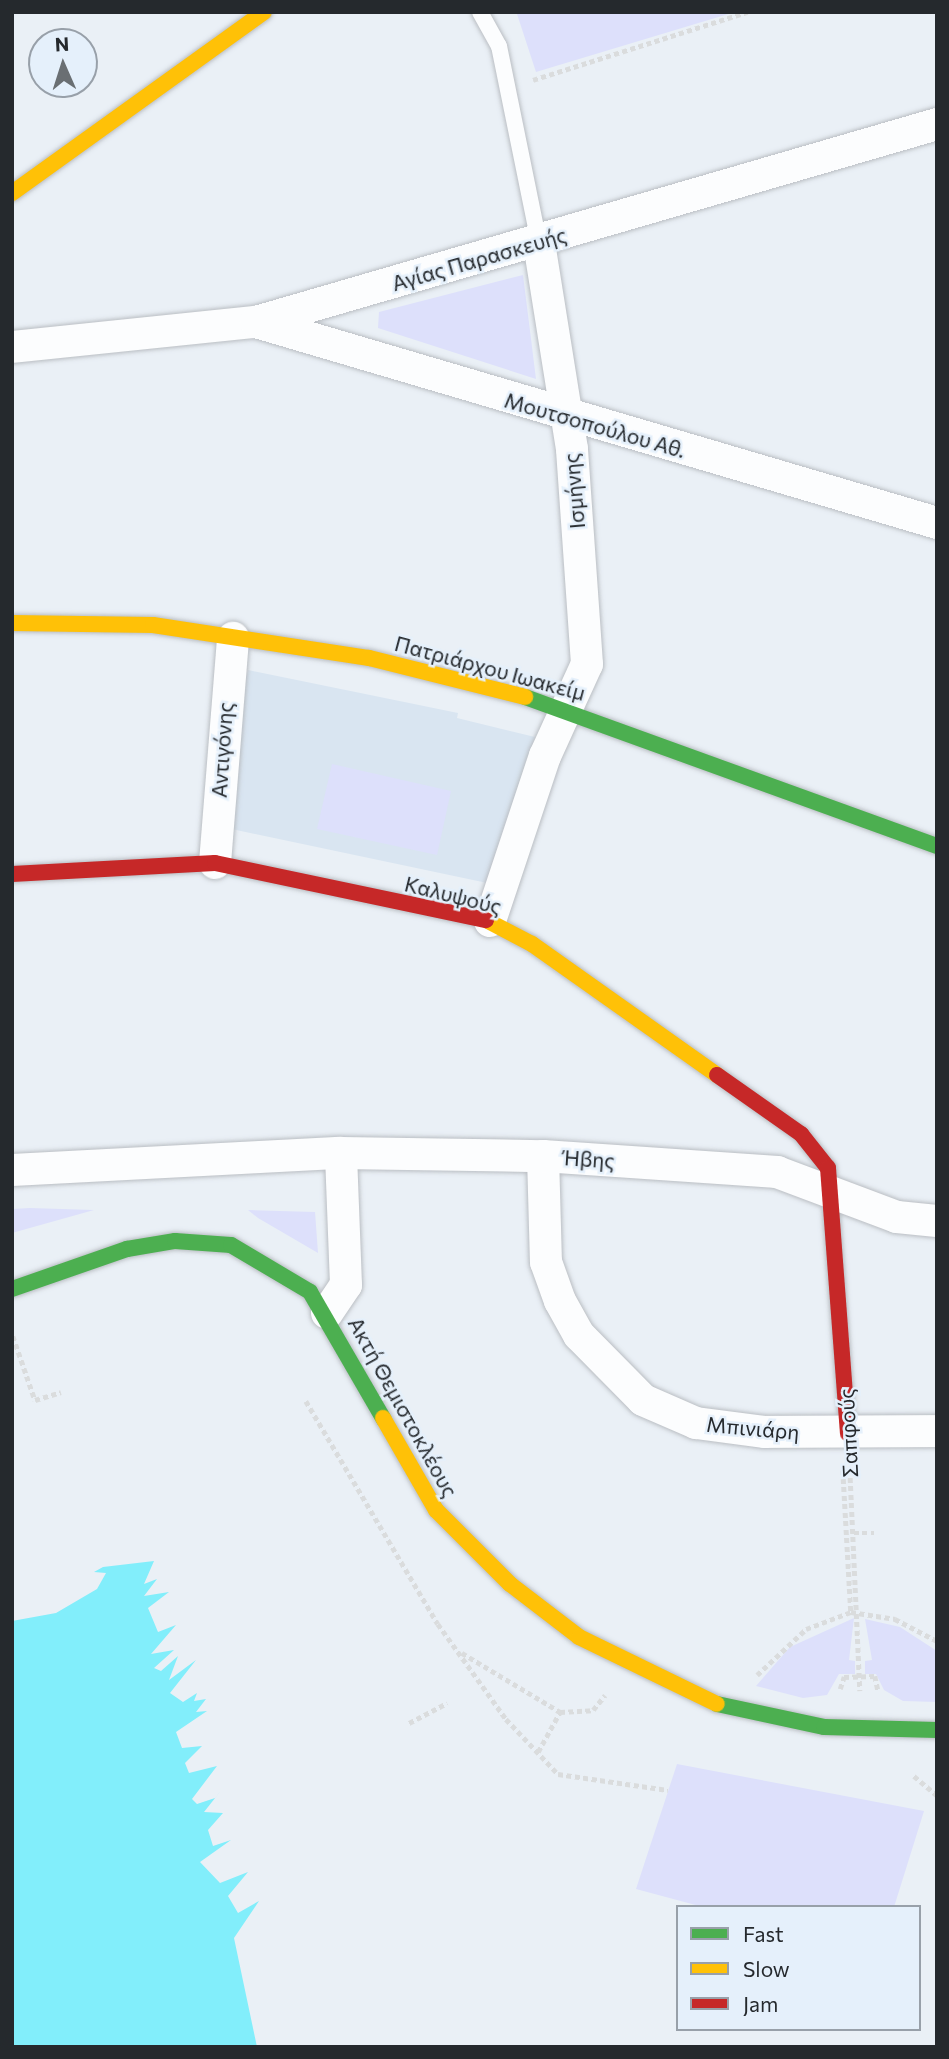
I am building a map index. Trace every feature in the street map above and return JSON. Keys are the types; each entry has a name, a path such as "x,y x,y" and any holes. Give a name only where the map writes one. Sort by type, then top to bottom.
{"street":[{"path":"12,193 264,12"},
{"name":"Αγίας Παρασκευής","path":"12,347 256,322 539,242 937,124"},
{"name":"Ισμήνης","path":"490,921 565,708 587,664 572,449 563,417 539,242"},
{"name":"Μουτσοπούλου Αθ.","path":"256,322 563,417 937,523"},
{"name":"Πατριάρχου Ιωακείμ","path":"12,624 153,625 369,658 565,708 937,846"},
{"name":"Αντιγόνης","path":"215,863 233,638"},
{"name":"Καλυψούς","path":"12,874 215,863 490,921 801,1134 828,1168 834,1189"},
{"path":"327,1314 346,1285 341,1153"},
{"name":"Ήβης","path":"12,1170 341,1153 543,1156 777,1172 834,1189 897,1217 937,1221"},
{"name":"Μπινιάρη","path":"543,1156 546,1262 579,1335 611,1372 642,1400 696,1423 846,1442 937,1431"},
{"name":"Σαπφούς","path":"834,1189 846,1442"},
{"name":"Ακτή Θεμιστοκλέους","path":"12,1289 127,1249 175,1241 231,1245 279,1269 327,1314 436,1510 510,1584 579,1637 663,1682 733,1710 847,1730 937,1730"}],"lane":[{"name":"Ισμήνης","path":"480,12 499,46 539,242"}],"path":[{"path":"508,88 747,12"},
{"path":"13,1336 35,1400 61,1392"},
{"path":"306,1401 457,1651 558,1774 668,1790"},
{"path":"846,1442 851,1612"},
{"name":"Σαπφούς","path":"846,1442 860,1611 860,1676"},
{"path":"854,1533 874,1533"},
{"path":"750,1686 789,1640 851,1612 860,1611 895,1619 937,1641"},
{"path":"457,1651 560,1712 596,1707"},
{"path":"408,1723 447,1703"},
{"path":"538,1752 560,1712"},
{"path":"914,1776 937,1795"}],"shaded area":[{"path":"735,12 536,72 517,14"},
{"path":"523,275 536,379 378,328 379,312"},
{"path":"248,670 458,713 457,718 535,737 492,884 227,828 235,722"},
{"path":"332,764 451,791 437,855 317,829"},
{"path":"30,1208 94,1210 12,1233 12,1209"},
{"path":"248,1210 315,1212 318,1253 258,1218"},
{"path":"854,1618 849,1660 855,1661 855,1674 839,1674 827,1695 803,1698 756,1686 790,1647"},
{"path":"865,1619 900,1627 937,1651 937,1702 903,1701 884,1690 876,1674 865,1674 865,1661 872,1660"},
{"path":"677,1764 924,1811 895,1905 696,1905 636,1889"}],"water":[{"path":"154,1561 144,1584 157,1579 144,1596 169,1592 148,1608 158,1632 176,1625 151,1654 174,1650 154,1668 161,1671 178,1656 169,1680 196,1660 170,1693 183,1702 197,1693 194,1701 206,1699 196,1712 207,1711 176,1732 182,1748 202,1746 185,1763 189,1773 217,1766 192,1799 197,1804 215,1798 223,1788 204,1812 223,1813 208,1830 213,1846 231,1840 200,1862 220,1883 248,1872 228,1896 238,1913 259,1901 234,1938 257,2047 12,2047 12,1621 56,1613 97,1589 106,1573 94,1572 103,1567"}],"traffic: fast":[{"path":"525,697 937,846"},
{"path":"12,1289 127,1249 175,1241 231,1245 310,1292 383,1418"},
{"path":"717,1704 824,1727 937,1730"}],"traffic: slow":[{"path":"12,193 264,12"},
{"path":"12,623 153,625 369,658 525,697"},
{"path":"486,920 532,944 717,1075"},
{"path":"383,1418 436,1510 510,1584 579,1637 717,1704"}],"traffic: jam":[{"path":"12,874 215,863 486,920"},
{"path":"717,1075 801,1134 828,1168 848,1433"}]}
